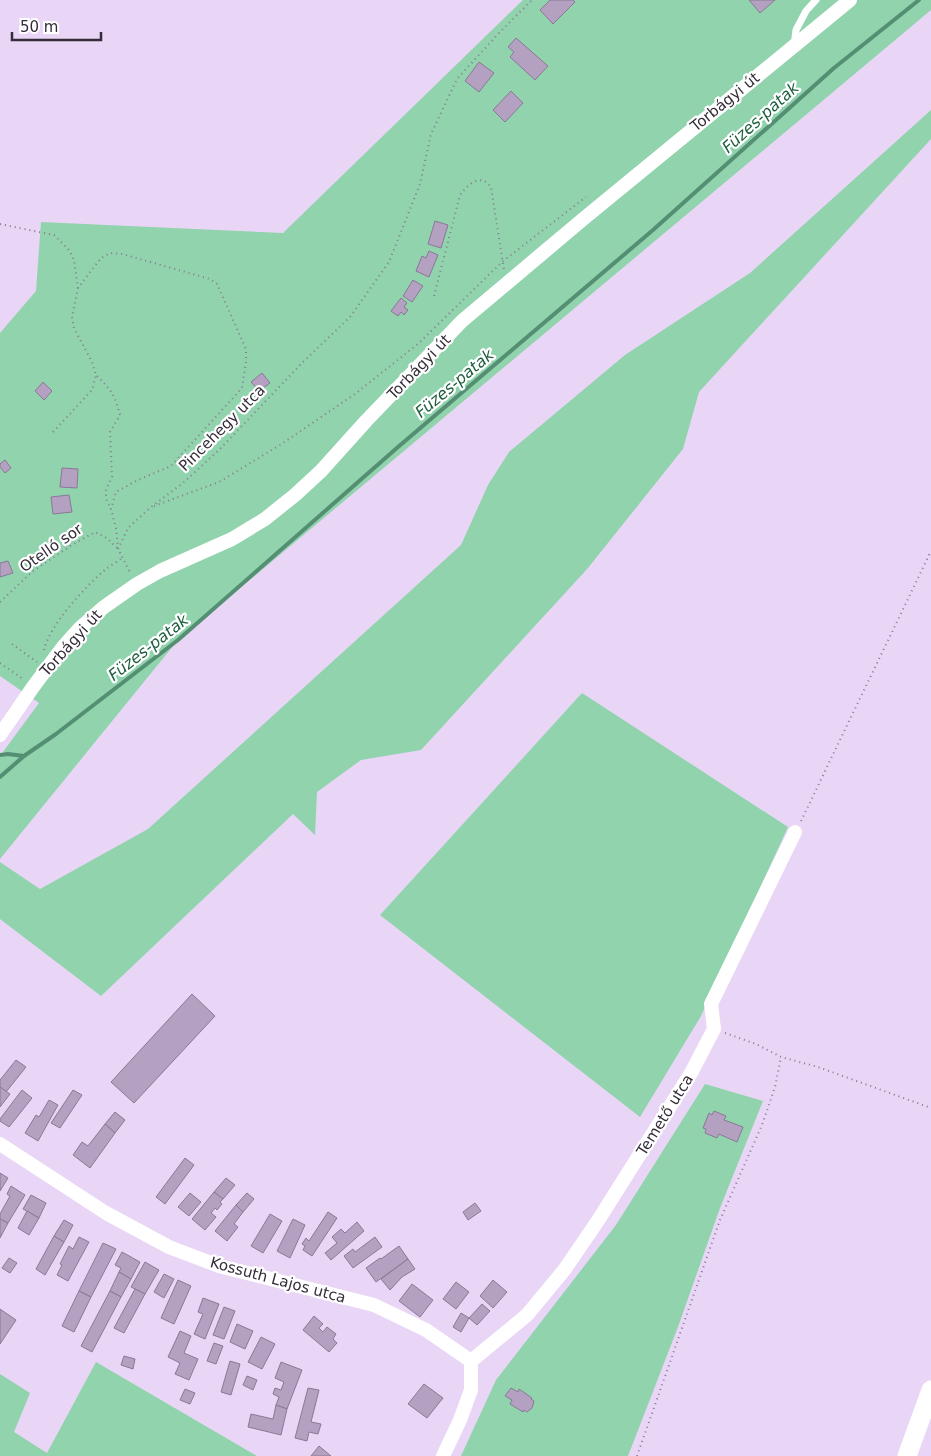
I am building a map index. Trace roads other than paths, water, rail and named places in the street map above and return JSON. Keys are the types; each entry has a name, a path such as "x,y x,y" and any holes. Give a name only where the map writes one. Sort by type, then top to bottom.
{"main road":[{"path":"907,1456 931,1390"}],"street":[{"name":"Torbágyi út","path":"0,735 33,687 43,667 80,628 104,607 160,570 232,539 265,519 295,496 321,471 462,321 850,0"},
{"name":"Temető utca","path":"471,1362 527,1315 565,1268 654,1134 691,1073 714,1028 711,1004 796,832"},
{"name":"Kossuth Lajos utca","path":"0,1144 106,1214 169,1247 219,1266 374,1305 426,1330 471,1362"},
{"path":"443,1456 460,1420 471,1390 471,1362"}],"lane":[{"path":"794,46 796,30 806,11 816,0"}],"waterway":[{"name":"Füzes-patak","path":"0,777 24,756 56,734 178,640 398,447 653,230 834,68 919,0"},
{"path":"0,755 24,756"}]}
